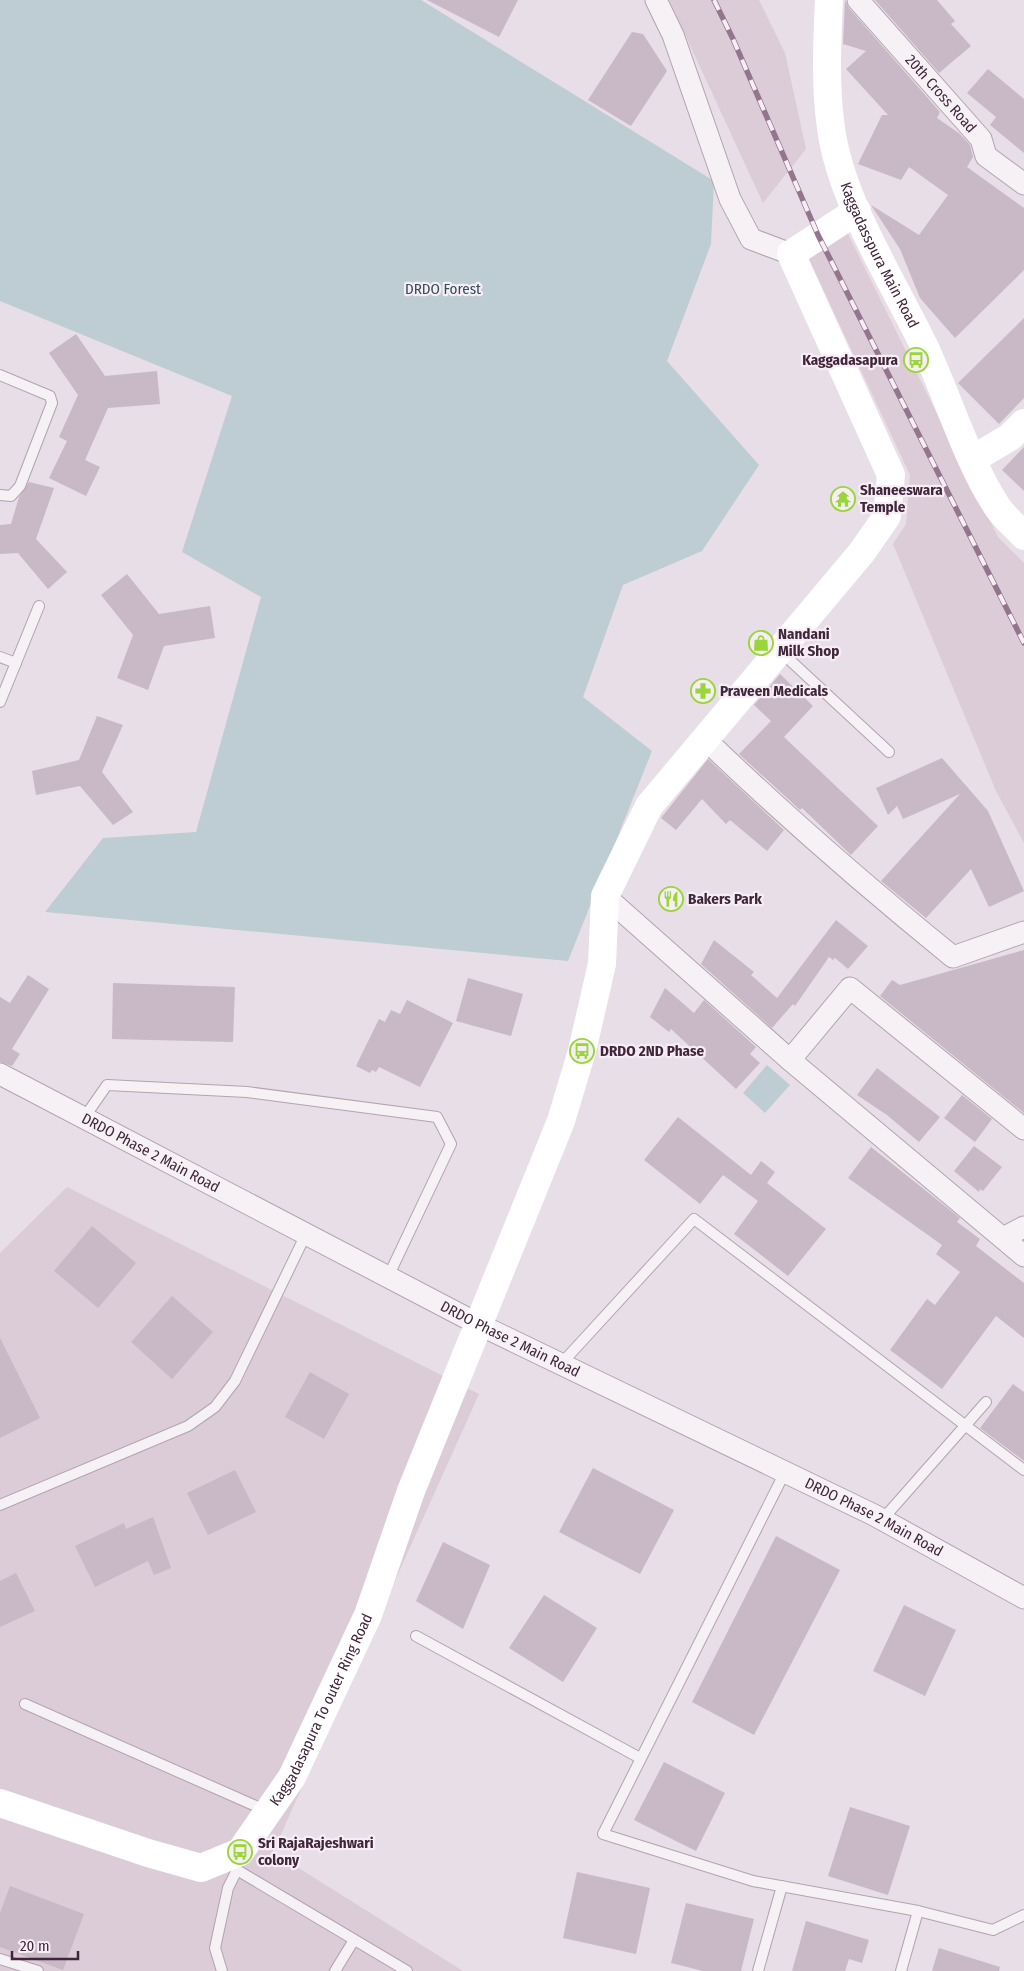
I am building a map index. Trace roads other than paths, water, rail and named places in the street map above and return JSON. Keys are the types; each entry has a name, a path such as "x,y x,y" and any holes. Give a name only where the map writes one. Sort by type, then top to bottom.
{"street":[{"path":"639,0 659,6 673,35 730,199 751,239 790,254 891,475 887,516 862,552 649,806 605,896 790,1060 1024,1256"},
{"name":"Kaggadasspura Main Road","path":"829,0 826,48 831,129 843,177 858,212 926,350 973,459 998,509 1024,536"},
{"name":"20th Cross Road","path":"858,0 981,139 986,156 1024,184"},
{"path":"790,254 858,212"},
{"path":"973,459 1010,437 1024,423"},
{"path":"705,739 893,908 953,957 1024,932"},
{"name":"Kaggadasapura To outer Ring Road","path":"0,1803 148,1853 201,1868 235,1862 292,1777 368,1615 411,1492 561,1121 582,1051 602,964 605,896"},
{"path":"790,1060 850,988 1024,1129"},
{"name":"DRDO Phase 2 Main Road","path":"0,1074 478,1324 882,1520 1024,1598"},
{"path":"1003,1238 1024,1227"}],"lane":[{"path":"0,374 50,396 52,403 20,486 11,496 0,495"},
{"path":"0,702 39,606"},
{"path":"780,650 889,752"},
{"path":"0,657 16,663"},
{"path":"84,1118 107,1085 247,1092 438,1117 451,1144 388,1277"},
{"path":"561,1364 694,1219 1024,1470"},
{"path":"0,1505 188,1426 214,1407 235,1381 306,1234"},
{"path":"882,1520 986,1402"},
{"path":"785,1472 603,1834 753,1881 918,1911 993,1930 1024,1915"},
{"path":"416,1636 640,1758"},
{"path":"25,1704 268,1812"},
{"path":"222,1971 215,1948 235,1862 354,1940 408,1971"},
{"path":"758,1971 782,1886"},
{"path":"901,1971 918,1911"},
{"path":"335,1971 354,1940"},
{"path":"0,1959 38,1971"}],"railway":[{"path":"714,0 733,39 818,235 1024,643"}],"place":[{"name":"Kaggadasapura","path":"916,360"},
{"name":"Shaneeswara Temple","path":"843,499"},
{"name":"Nandani Milk Shop","path":"761,643"},
{"name":"Praveen Medicals","path":"703,691"},
{"name":"Bakers Park","path":"671,899"},
{"name":"DRDO 2ND Phase","path":"582,1051"},
{"name":"Sri RajaRajeshwari colony","path":"240,1852"}],"park label":[{"name":"DRDO Forest","path":"443,289"}]}
